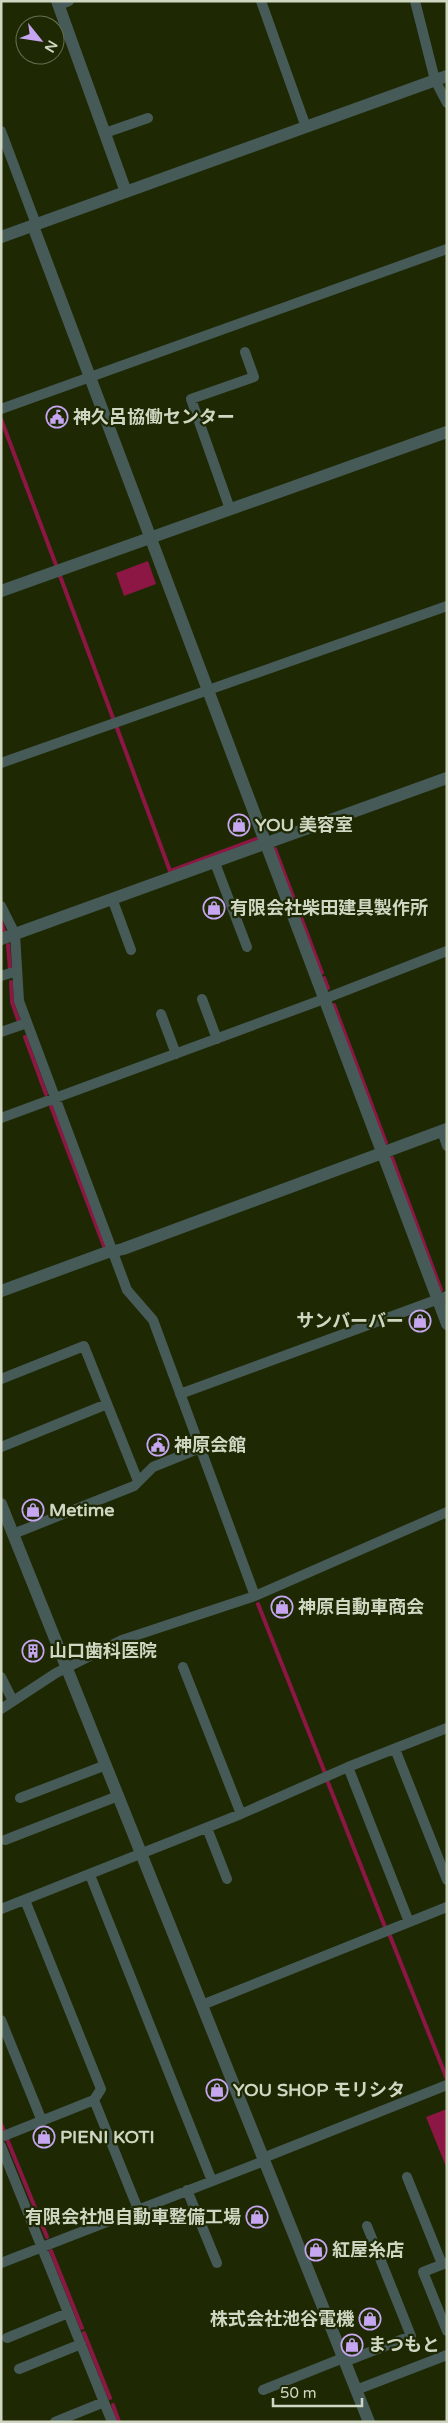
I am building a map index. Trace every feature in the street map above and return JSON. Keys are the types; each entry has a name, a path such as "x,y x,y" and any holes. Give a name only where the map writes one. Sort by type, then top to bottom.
{"street":[{"path":"261,1 306,127"},
{"path":"415,1 441,78 447,104"},
{"path":"62,3 126,192"},
{"path":"1,237 441,78"},
{"path":"105,133 148,118"},
{"path":"1,132 89,376 382,1153 442,1298 447,1324"},
{"path":"1,409 447,249"},
{"path":"230,509 191,399 254,377 244,352"},
{"path":"1,591 447,432"},
{"path":"1,764 447,606"},
{"path":"1,939 113,901 447,778"},
{"path":"215,863 247,947"},
{"path":"113,901 131,950"},
{"path":"1,906 15,934 19,1001 27,1023 127,1290 152,1320 256,1596"},
{"path":"1,1118 324,999 447,951"},
{"path":"1,976 17,971"},
{"path":"202,999 217,1039"},
{"path":"161,1014 176,1054"},
{"path":"1,1032 27,1023"},
{"path":"1,1292 444,1130 447,1146"},
{"path":"180,1394 442,1298"},
{"path":"1,1380 84,1346 138,1481"},
{"path":"1,1447 107,1404"},
{"path":"13,1534 134,1486 153,1467 200,1448"},
{"path":"1,1504 369,2422"},
{"path":"1,1709 67,1668 122,1640 256,1596 447,1512"},
{"path":"183,1667 241,1814"},
{"path":"1,1676 13,1701"},
{"path":"1,1909 207,1828 348,1767 447,1728"},
{"path":"395,1749 447,1880"},
{"path":"20,1798 106,1765"},
{"path":"348,1767 409,1922"},
{"path":"5,1840 118,1796"},
{"path":"207,1828 227,1879"},
{"path":"90,1874 212,2181"},
{"path":"1,2137 94,2100 100,2089 25,1900"},
{"path":"202,2005 447,1907"},
{"path":"1,2020 42,2121"},
{"path":"1,2262 212,2181 447,2085"},
{"path":"94,2100 138,2209"},
{"path":"1,2146 112,2422"},
{"path":"407,2177 444,2263 423,2272 447,2331"},
{"path":"188,2190 217,2263"},
{"path":"263,2390 411,2336 367,2226"},
{"path":"7,2338 68,2313"},
{"path":"19,2369 81,2344"},
{"path":"356,2390 447,2355"},
{"path":"55,2422 104,2402"}],"shaded area":[{"path":"148,561 156,584 124,596 116,573"},
{"path":"447,2109 447,2169 426,2117"}],"waterway":[{"path":"1,419 56,565"},
{"path":"60,576 113,718"},
{"path":"117,728 170,871 256,839"},
{"path":"275,849 322,973"},
{"path":"1,921 4,931"},
{"path":"8,945 10,970"},
{"path":"324,978 328,988"},
{"path":"11,982 12,1002 19,1022"},
{"path":"334,1005 386,1143"},
{"path":"25,1037 46,1094"},
{"path":"51,1106 104,1246"},
{"path":"392,1158 441,1290"},
{"path":"258,1604 325,1773"},
{"path":"327,1780 385,1927"},
{"path":"390,1936 447,2079"},
{"path":"1,2124 4,2131"},
{"path":"7,2139 47,2237"},
{"path":"51,2251 82,2328"},
{"path":"84,2333 110,2398"},
{"path":"113,2405 119,2422"}],"place":[{"name":"神久呂協働センター","path":"57,417"},
{"name":"YOU 美容室","path":"239,825"},
{"name":"有限会社柴田建具製作所","path":"214,908"},
{"name":"サンバーバー","path":"420,1321"},
{"name":"神原会館","path":"158,1445"},
{"name":"Metime","path":"33,1510"},
{"name":"神原自動車商会","path":"282,1607"},
{"name":"山口歯科医院","path":"33,1651"},
{"name":"YOU SHOP モリシタ","path":"217,2090"},
{"name":"PIENI KOTI","path":"44,2137"},
{"name":"有限会社旭自動車整備工場","path":"257,2217"},
{"name":"紅屋糸店","path":"316,2250"},
{"name":"株式会社池谷電機","path":"370,2319"},
{"name":"まつもと","path":"352,2345"}]}
